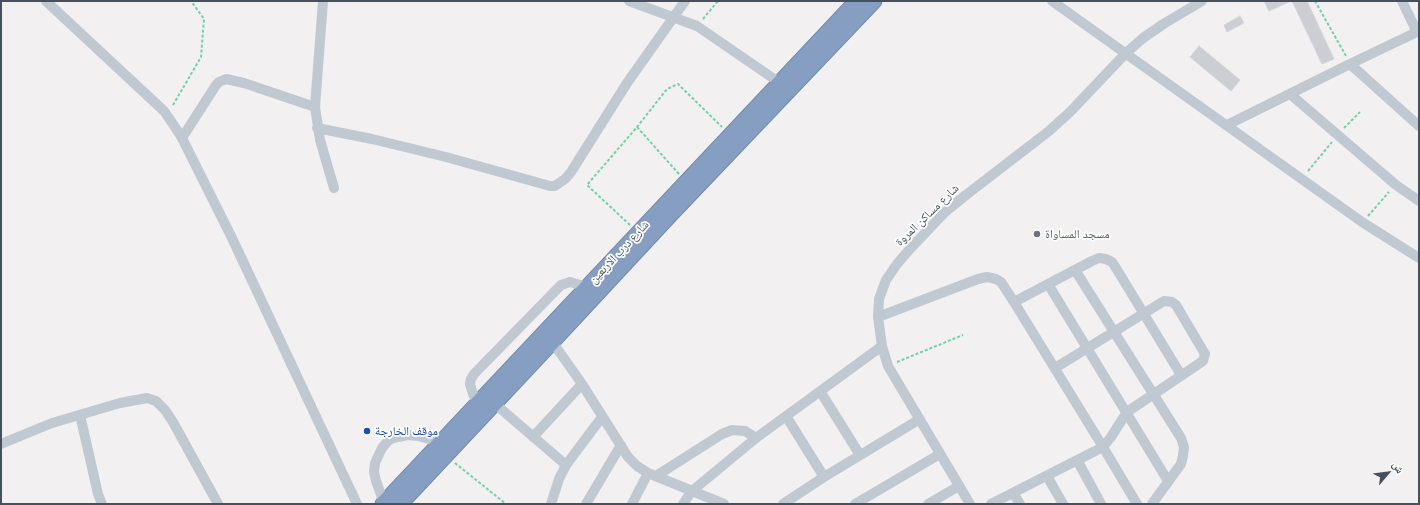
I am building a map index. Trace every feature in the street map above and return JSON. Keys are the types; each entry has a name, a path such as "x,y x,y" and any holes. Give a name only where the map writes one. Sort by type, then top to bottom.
{"highway":[{"name":"شارع درب الاربعين","path":"383,503 494,403 587,287 638,233 666,210 686,182 857,1"},
{"name":"شارع درب الاربعين","path":"400,504 478,403 548,337 666,210 874,1"}],"street":[{"path":"46,1 164,111 182,138 231,236 357,504"},
{"path":"323,1 315,107 317,128 334,188"},
{"path":"629,1 697,26 780,83"},
{"path":"317,128 446,157 550,186 555,186 565,179 571,172 627,83 685,1"},
{"path":"1052,1 1227,125 1301,180 1362,222 1419,258"},
{"name":"شارع مساكن المروة","path":"970,504 888,366 882,346 878,317 879,299 886,280 897,264 925,232 966,195 1049,131 1070,112 1126,53 1143,38 1202,1"},
{"path":"1227,125 1418,31 1402,1"},
{"path":"1350,64 1419,126"},
{"path":"182,138 216,85 226,79 244,83 315,107"},
{"path":"1290,94 1396,185 1419,201"},
{"path":"1014,302 1099,258 1106,259 1112,262 1181,375"},
{"path":"1075,270 1154,394 1181,438 1184,447 1181,464 1152,504"},
{"path":"878,317 978,279 987,277 1001,282 1137,504"},
{"path":"478,403 472,394 470,384 474,374 561,285 570,282 587,287"},
{"path":"1048,284 1168,481"},
{"path":"991,504 1103,447 1112,437 1126,412 1203,361 1205,354 1178,308 1172,302 1164,301 1055,368"},
{"path":"548,337 582,384 628,457 637,466 652,474 724,504"},
{"path":"683,504 692,491 756,438 882,346"},
{"path":"533,437 582,384"},
{"path":"820,391 860,455"},
{"path":"1,444 52,423 132,400 147,398 156,401 165,410 218,504"},
{"path":"494,403 566,465"},
{"path":"80,415 98,494 102,504"},
{"path":"552,504 559,479 566,465 602,416"},
{"path":"786,416 824,477"},
{"path":"783,504 824,477 920,419"},
{"path":"632,504 652,474 722,434 732,430 745,431 756,438"},
{"path":"383,503 376,481 375,463 382,448 388,442 393,438 408,435 418,436 443,449"},
{"path":"586,504 621,445"},
{"path":"855,504 940,454"},
{"path":"1077,460 1102,504"},
{"path":"1047,476 1062,504"},
{"path":"928,504 959,486"},
{"path":"1013,493 1020,504"}],"path":[{"path":"164,111 173,105 201,57 204,19 191,1"},
{"path":"697,26 718,1"},
{"path":"1315,1 1350,64"},
{"path":"638,233 587,185 637,127 667,89 678,84 730,134"},
{"path":"1301,180 1338,135 1360,112"},
{"path":"637,127 686,182"},
{"path":"1362,222 1396,185"},
{"path":"888,366 963,334"},
{"path":"443,449 506,504"}],"building":[{"path":"1264,1 1291,1 1269,11"},
{"path":"1292,1 1307,1 1334,59 1322,64"},
{"path":"1240,16 1244,23 1227,32 1224,25"},
{"path":"1199,46 1240,80 1231,91 1190,57"}],"place":[{"name":"مسجد المساواة","path":"1037,234"},
{"name":"موقف الخارجة","path":"367,431"}]}
